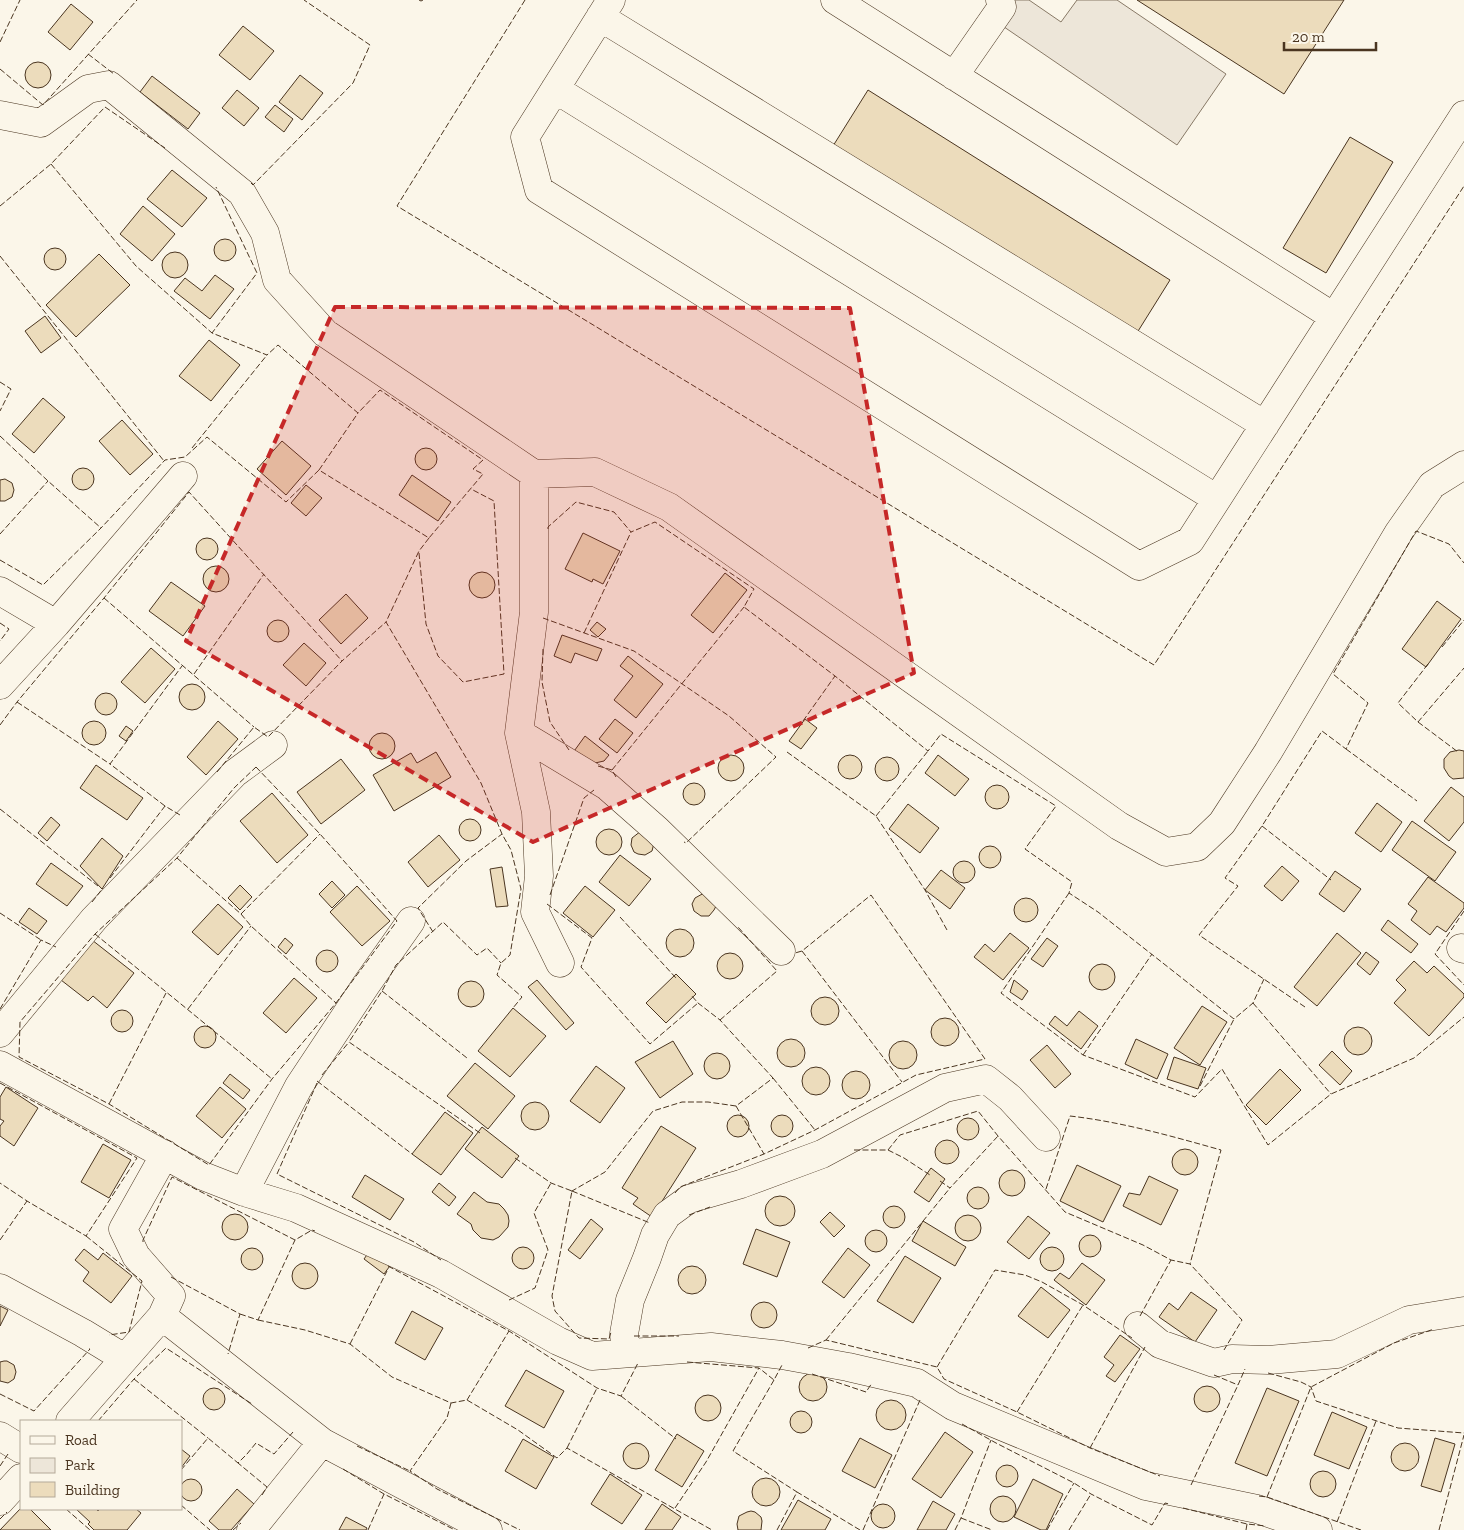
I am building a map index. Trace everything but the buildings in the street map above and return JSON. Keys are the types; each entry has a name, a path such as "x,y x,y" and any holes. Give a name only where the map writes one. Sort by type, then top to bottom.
{"street":[{"path":"836,0 1334,317"},
{"path":"954,76 1002,7 1000,0"},
{"path":"1265,425 606,9 526,137 539,190 1139,566 1190,541 1218,499 1464,115"},
{"path":"0,114 41,123 88,89 109,85 242,192 265,233 277,280 326,333 534,474 595,472 669,507 1119,826 1166,852 1197,847 1222,823 1268,752 1399,532 1432,484 1464,464"},
{"path":"555,90 1218,499"},
{"path":"534,474 534,612 519,733 536,812 539,876 536,912 560,963"},
{"path":"0,685 56,624 183,476"},
{"path":"0,591 56,624"},
{"path":"519,733 607,786 657,830 781,951"},
{"path":"0,1033 94,919 235,773 274,745"},
{"path":"244,1192 299,1086 411,921"},
{"path":"0,1065 203,1176 244,1192 296,1208 440,1274 558,1342 592,1356 711,1347 782,1355 848,1367 916,1383 953,1406 1146,1486 1257,1509 1318,1530"},
{"path":"626,1353 624,1334 630,1300 648,1258 655,1235 667,1215 689,1199 741,1184 822,1154 945,1088 986,1079 1010,1098 1046,1137"},
{"path":"71,1420 162,1316 171,1296 136,1256 123,1229 165,1154"},
{"path":"0,1288 83,1333 124,1358"},
{"path":"1138,1326 1160,1344 1214,1364 1232,1359 1270,1360 1337,1354 1409,1320 1464,1311"},
{"path":"162,1316 322,1442 488,1530"},
{"path":"0,1436 20,1448"},
{"path":"251,1530 322,1442"},
{"path":"0,1501 20,1479"}],"highlighted area":[{"path":"335,307 850,308 914,673 533,842 186,641"}],"green space":[{"path":"999,0 1029,0 1061,22 1077,0 1117,0 1226,74 1177,145 988,16"}],"fence":[{"path":"0,42 20,0"},
{"path":"0,69 43,105 137,0"},
{"path":"251,183 253,185 353,83 370,45 304,0"},
{"path":"419,0 423,0"},
{"path":"525,0 397,206 1154,665 1464,186"},
{"path":"88,54 114,74"},
{"path":"0,206 51,164 105,107 165,148"},
{"path":"51,164 136,266 212,333"},
{"path":"0,560 43,585 101,528 165,460 185,457 207,437 286,502 319,470 429,538 483,474 473,469 483,460 380,390 358,413 278,345 267,355 212,333 257,273 216,187"},
{"path":"0,256 164,461"},
{"path":"192,448 267,355"},
{"path":"0,382 11,389 0,411"},
{"path":"319,470 358,413"},
{"path":"0,436 101,528"},
{"path":"0,534 48,481"},
{"path":"419,553 426,624 438,656 463,682 504,674 494,501 471,489"},
{"path":"0,725 189,492 342,661"},
{"path":"548,529 576,502 614,512 631,532 655,522 754,589 744,607 835,676 928,751 941,734 1056,806 1025,849 1072,882 1069,893 1098,912 1234,1019 1253,1003 1264,979"},
{"path":"1305,1007 1199,935 1238,886 1225,878 1262,826 1322,731 1346,749 1368,703 1333,674 1416,531 1449,544 1464,563"},
{"path":"584,633 631,532"},
{"path":"429,538 419,551 386,622 481,783 502,834 511,850 521,889 510,955 501,963 497,975 522,997 513,1008"},
{"path":"194,674 264,574"},
{"path":"104,598 254,727"},
{"path":"612,770 744,607"},
{"path":"543,618 634,651 729,716 776,757 686,843 684,842"},
{"path":"1442,647 1464,620"},
{"path":"217,772 254,727 268,737 342,661 386,622"},
{"path":"0,623 9,629 0,641"},
{"path":"543,649 542,682 550,722 569,750"},
{"path":"1428,664 1398,703 1418,722 1464,668"},
{"path":"165,806 110,764 182,666"},
{"path":"803,721 835,676"},
{"path":"17,702 110,764"},
{"path":"1418,722 1458,752"},
{"path":"1346,749 1417,801"},
{"path":"876,816 928,751"},
{"path":"787,752 876,816 925,890 947,930"},
{"path":"598,766 612,770 616,777"},
{"path":"256,767 320,834 397,921 336,1003 272,1079 209,1165 109,1104 19,1057 20,1022 95,934 177,858 234,788 256,767"},
{"path":"550,895 584,798 594,790"},
{"path":"110,878 165,806 180,815"},
{"path":"0,809 98,886"},
{"path":"1262,826 1331,880"},
{"path":"241,914 320,834"},
{"path":"433,932 418,908 466,861 502,834"},
{"path":"177,858 241,914 251,926 336,1003"},
{"path":"92,902 103,888"},
{"path":"1069,893 1001,993 1083,1055 1195,1097 1222,1069 1268,1145 1331,1094 1414,1058 1464,1017"},
{"path":"675,1193 680,1187 764,1154 815,1130 916,1075 985,1059 871,895 802,951 795,953"},
{"path":"547,904 592,938 581,967 650,1044 698,1003"},
{"path":"1464,911 1435,954 1464,985"},
{"path":"0,913 41,940"},
{"path":"620,917 676,978"},
{"path":"480,1133 349,1042 382,991 396,965 443,922 477,955 487,948 501,963"},
{"path":"188,1009 251,926"},
{"path":"720,1020 777,971 738,927"},
{"path":"95,934 272,1079"},
{"path":"0,1009 41,940 56,947"},
{"path":"802,951 902,1082"},
{"path":"1083,1055 1152,954"},
{"path":"382,991 467,1058"},
{"path":"109,1104 166,993"},
{"path":"571,1191 605,1172 653,1111 682,1102 708,1102 736,1106 773,1078 720,1020 691,995"},
{"path":"1253,1003 1331,1094"},
{"path":"1200,1086 1234,1019"},
{"path":"322,1075 349,1042"},
{"path":"773,1078 815,1130"},
{"path":"317,1081 412,1154"},
{"path":"0,1083 137,1158 86,1236 0,1183"},
{"path":"317,1083 277,1174 414,1242 441,1260"},
{"path":"736,1106 764,1154"},
{"path":"854,1150 888,1150 900,1135 978,1111 1065,1212 1143,1245 1171,1260 1190,1264 1242,1320 1224,1350"},
{"path":"1046,1189 1070,1116 1127,1126 1221,1150 1190,1264"},
{"path":"940,1181 950,1188 998,1136"},
{"path":"888,1150 930,1175"},
{"path":"515,1158 551,1183 572,1191 552,1296 555,1311 579,1338 609,1339 611,1332"},
{"path":"143,1242 172,1177 295,1240 312,1230 315,1231"},
{"path":"509,1300 535,1288 548,1250 534,1213 552,1184"},
{"path":"826,1340 950,1188"},
{"path":"572,1191 650,1223"},
{"path":"0,1240 27,1201"},
{"path":"689,1215 710,1207"},
{"path":"86,1236 142,1281 129,1332 109,1335"},
{"path":"240,1314 258,1320 295,1240"},
{"path":"1140,1316 1171,1260"},
{"path":"388,1266 509,1331 597,1388 621,1396 638,1363"},
{"path":"937,1367 995,1270 1025,1275 1042,1282 1083,1305 1132,1338"},
{"path":"350,1344 387,1271"},
{"path":"171,1277 240,1314 228,1354"},
{"path":"1017,1412 1083,1305"},
{"path":"258,1320 305,1330 350,1344 392,1377 451,1403 467,1400 518,1430 557,1458 567,1448 712,1530"},
{"path":"1267,1497 1311,1387 1394,1343 1434,1329"},
{"path":"467,1400 509,1331"},
{"path":"634,1336 679,1336"},
{"path":"808,1348 826,1340 937,1367 944,1379 1090,1448 1160,1476"},
{"path":"1090,1448 1145,1347"},
{"path":"99,1420 134,1379 166,1348 252,1404"},
{"path":"0,1394 34,1411 89,1349"},
{"path":"687,1362 759,1368 774,1380 782,1365"},
{"path":"675,1508 706,1462 759,1368"},
{"path":"1214,1375 1238,1385 1245,1369"},
{"path":"1268,1373 1301,1382 1311,1387 1316,1401 1398,1428 1464,1433"},
{"path":"812,1374 866,1392 872,1383"},
{"path":"134,1379 208,1438"},
{"path":"774,1380 733,1451 797,1492"},
{"path":"1191,1485 1238,1385"},
{"path":"567,1448 597,1388"},
{"path":"621,1396 676,1439"},
{"path":"863,1530 920,1400"},
{"path":"451,1403 447,1418 410,1471 437,1489 520,1530"},
{"path":"1337,1522 1376,1421"},
{"path":"962,1424 1152,1525 1165,1503 1169,1504"},
{"path":"262,1495 267,1487 238,1463 256,1443 274,1454 293,1432"},
{"path":"1439,1530 1464,1435"},
{"path":"182,1469 208,1438 238,1463"},
{"path":"955,1530 991,1440"},
{"path":"357,1446 410,1471"},
{"path":"0,1466 8,1454"},
{"path":"343,1469 384,1494 455,1530"},
{"path":"1047,1530 1074,1483"},
{"path":"777,1530 797,1492 860,1530"},
{"path":"368,1530 384,1494"},
{"path":"1069,1530 1091,1494"},
{"path":"1259,1496 1267,1497 1361,1530"},
{"path":"182,1506 210,1530"},
{"path":"1183,1508 1247,1524 1266,1526"},
{"path":"67,1510 90,1530"},
{"path":"0,1519 7,1512"},
{"path":"961,1518 992,1530"},
{"path":"233,1530 241,1523"},
{"path":"1246,1530 1247,1524"}]}
